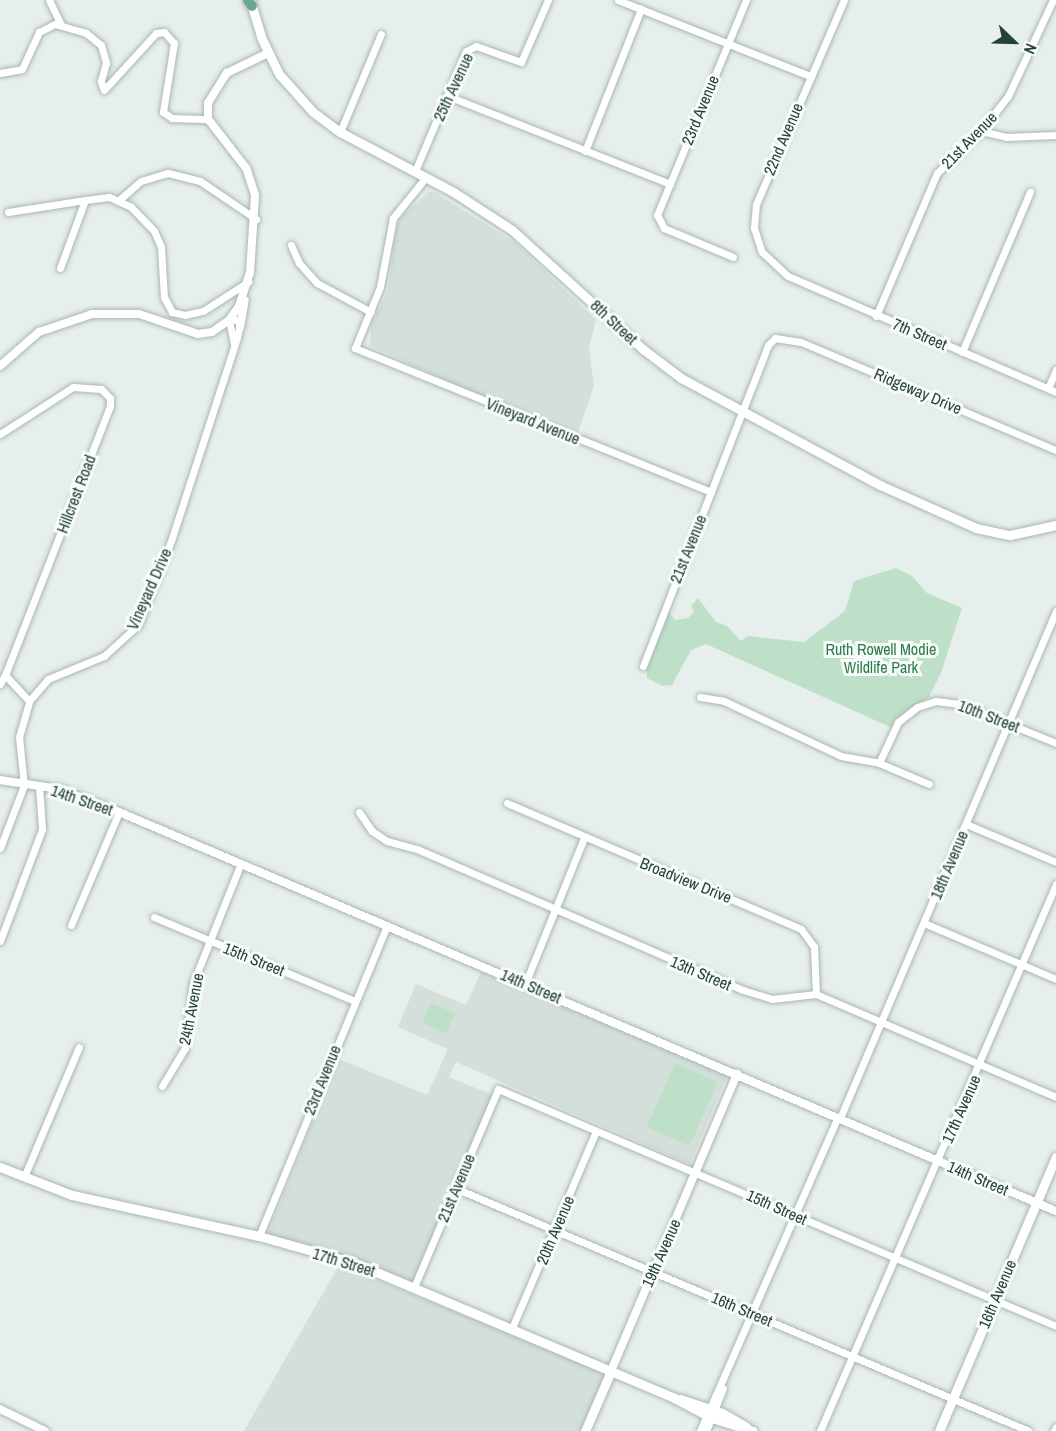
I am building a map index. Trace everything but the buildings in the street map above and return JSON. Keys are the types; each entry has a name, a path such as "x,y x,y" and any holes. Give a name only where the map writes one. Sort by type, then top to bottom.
{"main road":[{"name":"8th Street","path":"250,2 268,53 291,90 340,132 426,177 512,230 663,365 880,485 976,528 1016,535 1056,525"},
{"name":"16th Avenue","path":"939,1431 1056,1157"},
{"name":"17th Street","path":"0,1167 100,1203 259,1236 355,1263 751,1430"},
{"name":"19th Avenue","path":"585,1431 611,1371"}],"street":[{"path":"49,0 61,25"},
{"name":"25th Avenue","path":"415,171 472,46 521,62 548,0"},
{"path":"618,0 810,76"},
{"name":"23rd Avenue","path":"733,257 664,228 658,221 670,184 746,0"},
{"name":"22nd Avenue","path":"784,274 762,252 754,228 754,212 844,0"},
{"name":"21st Avenue","path":"876,316 937,173 981,131 1018,79 1053,0"},
{"path":"585,151 641,9"},
{"path":"0,72 22,69 39,32 51,24 61,25 86,33 101,45 106,63 101,88 104,90 156,33 168,34 174,43 163,112 172,118 208,119"},
{"path":"340,132 381,34"},
{"path":"240,327 256,219 255,195 246,168 208,119 208,103 221,79 268,53"},
{"path":"448,96 670,184"},
{"path":"981,131 1006,137 1056,135"},
{"path":"119,200 141,181 168,173 200,181 256,219"},
{"path":"291,245 299,263 317,283 370,312 382,281 393,218 426,177"},
{"path":"962,352 1030,192"},
{"path":"8,212 85,200 119,200 143,217 154,231 162,247 164,297 172,312 185,315 204,311 248,282"},
{"path":"60,268 85,200"},
{"name":"7th Street","path":"784,274 876,316 1056,392"},
{"path":"0,366 39,332 92,314 139,314 198,334 212,332 230,318 248,282"},
{"name":"Vineyard Avenue","path":"370,312 356,348 711,492"},
{"path":"230,318 239,321 240,327"},
{"path":"230,318 234,344"},
{"name":"Vineyard Drive","path":"24,785 19,737 29,701 48,678 104,656 138,625 171,541 240,327"},
{"name":"21st Avenue","path":"643,666 768,345 779,336"},
{"name":"Ridgeway Drive","path":"779,336 801,342 1056,450"},
{"path":"1048,388 1056,370"},
{"name":"Hillcrest Road","path":"0,434 73,387 100,389 110,398 110,406 5,675"},
{"name":"18th Avenue","path":"706,1431 711,1413 795,1215 1053,625 1056,611"},
{"path":"0,684 5,675 29,701"},
{"path":"700,697 724,701 841,756 879,762 929,784"},
{"name":"10th Street","path":"879,762 894,726 926,703 951,702 1009,722 1056,744"},
{"name":"14th Street","path":"0,780 59,789 119,812 1056,1211"},
{"path":"0,848 24,785"},
{"path":"0,941 41,835 44,819 39,786"},
{"name":"Broadview Drive","path":"507,803 584,838 801,929 814,947 816,994"},
{"path":"71,925 119,812"},
{"name":"13th Street","path":"358,812 372,831 387,841 417,849 756,996 781,999 816,994"},
{"path":"966,824 1056,862"},
{"path":"525,984 584,838"},
{"name":"24th Avenue","path":"162,1086 185,1048 193,983 241,863"},
{"name":"17th Avenue","path":"820,1431 1023,966 1056,884"},
{"name":"15th Street","path":"154,918 355,1001"},
{"path":"924,923 1056,979"},
{"name":"23rd Avenue","path":"259,1236 387,925"},
{"path":"816,994 1056,1097"},
{"path":"24,1177 79,1047"},
{"name":"19th Avenue","path":"611,1371 737,1074"},
{"name":"21st Avenue","path":"414,1287 498,1089"},
{"name":"15th Street","path":"498,1089 1056,1326"},
{"name":"20th Avenue","path":"512,1328 596,1131"},
{"name":"16th Street","path":"455,1188 1029,1431"},
{"path":"0,1409 45,1431"},
{"name":"18th Avenue","path":"700,1431 711,1413"}],"shaded area":[{"path":"429,192 434,192 517,244 596,320 589,348 594,386 578,432 495,402 370,346 371,326 388,289 396,229 402,216"},
{"path":"481,972 727,1076 690,1164 456,1062 449,1077 495,1096 414,1287 266,1238 339,1059 427,1095 448,1049 398,1027 416,984 466,1005"},
{"path":"339,1265 607,1373 581,1431 244,1431"}],"green space":[{"name":"Ruth Rowell Modie Wildlife Park","path":"896,568 912,576 927,593 962,608 941,673 929,697 890,727 706,644 691,650 672,685 663,686 647,678 646,667 668,611 675,620 688,618 694,612 691,606 698,598 716,622 727,626 741,641 748,636 804,642 845,611 854,581"},
{"path":"431,1003 455,1013 446,1033 422,1023"},
{"path":"675,1063 718,1082 689,1146 647,1127"}]}
